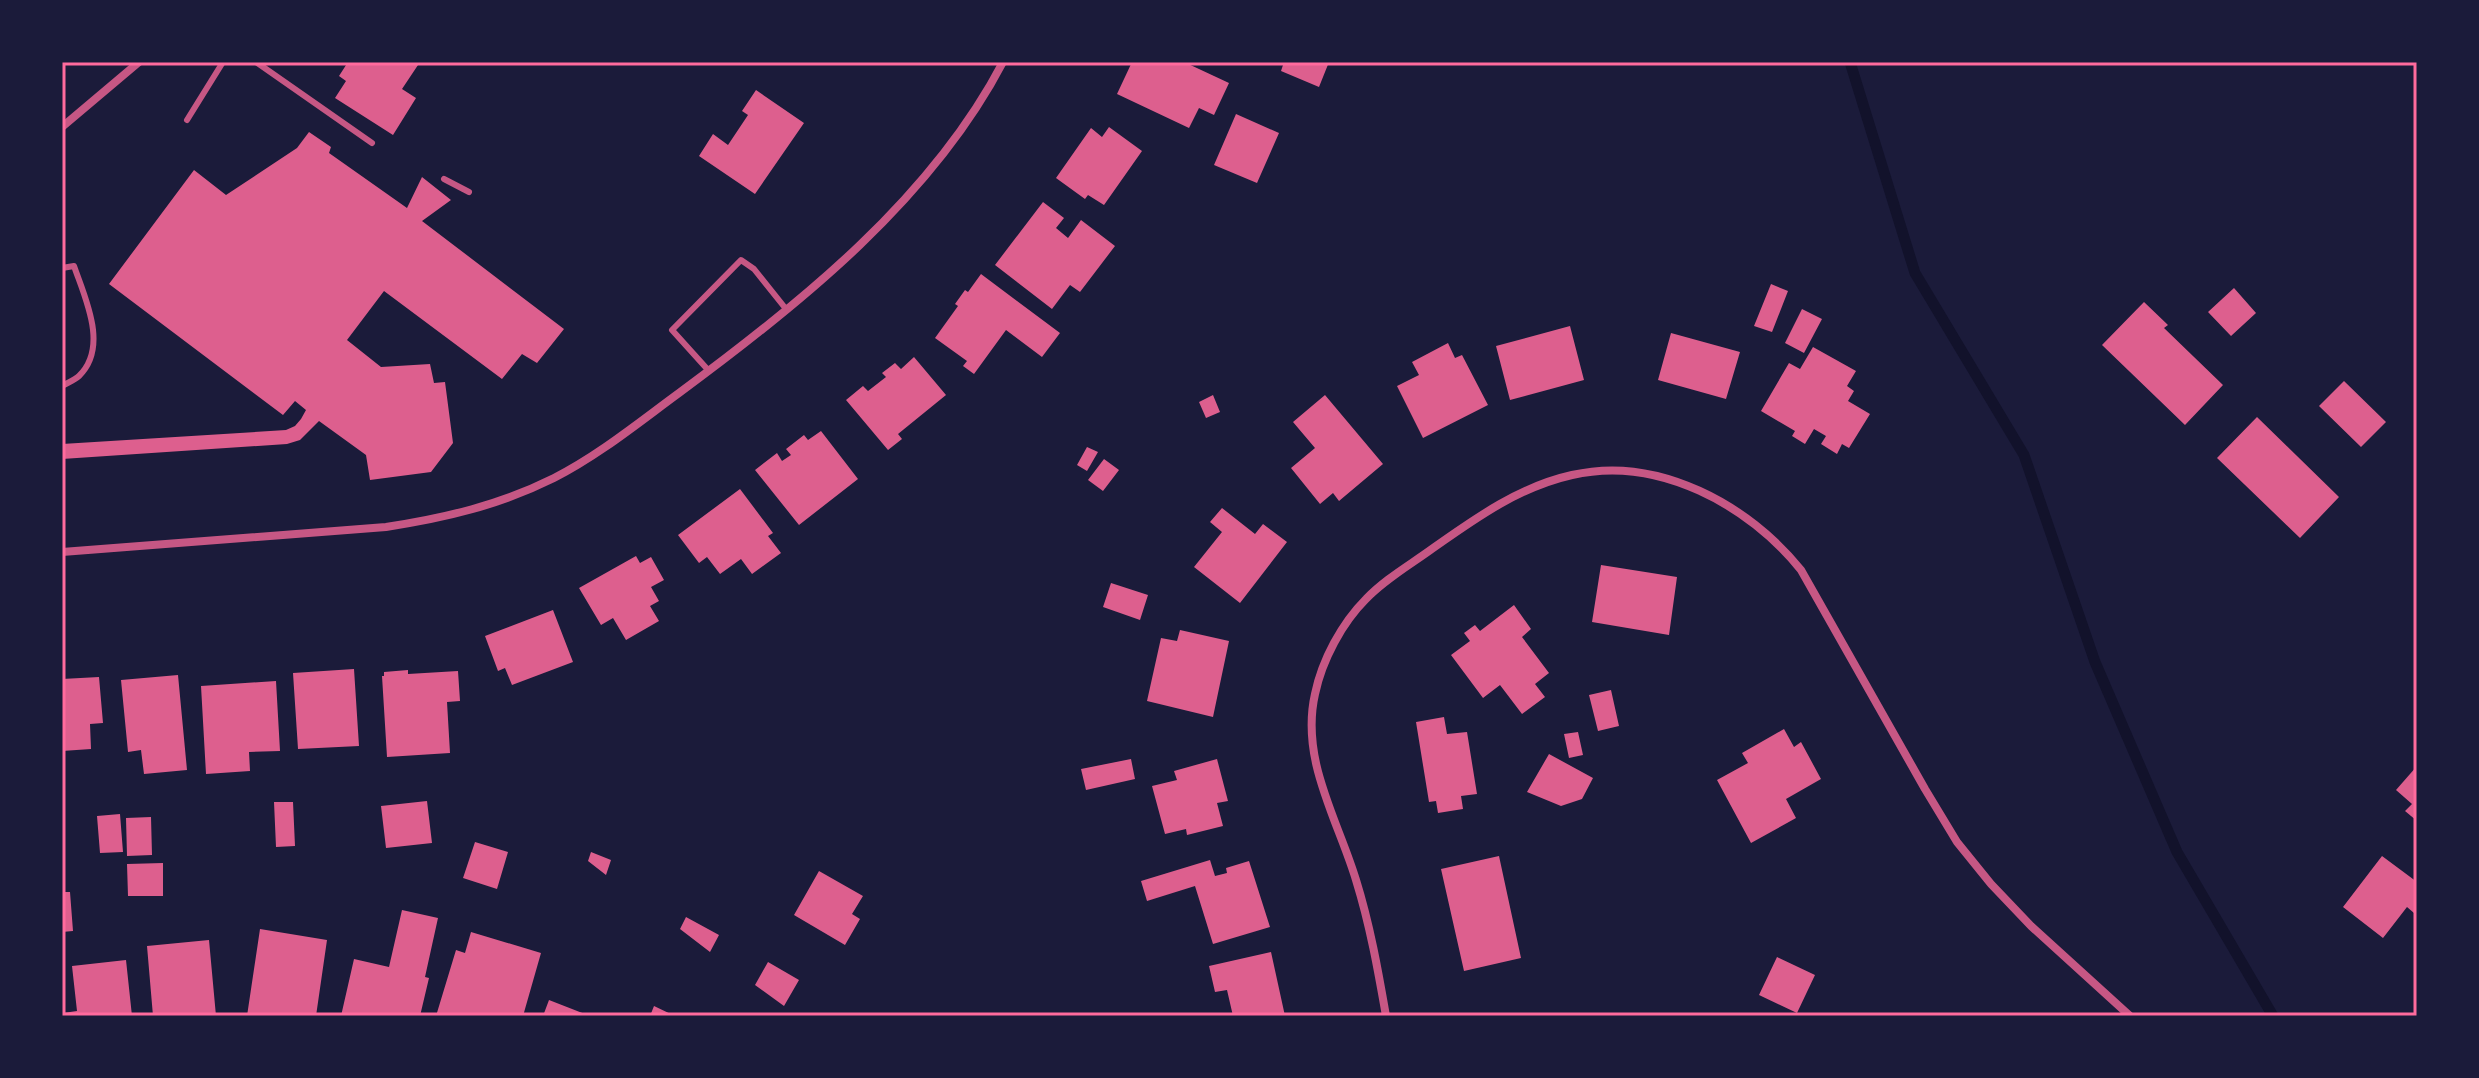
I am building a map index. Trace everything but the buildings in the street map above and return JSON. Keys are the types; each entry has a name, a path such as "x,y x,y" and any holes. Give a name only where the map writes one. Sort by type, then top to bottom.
{"street":[{"path":"62,127 139,62"},
{"path":"62,552 386,527 471,511 554,478 600,451 709,371 838,266 908,194 966,121 1003,62"},
{"path":"1386,1016 1372,934 1355,875 1326,804 1314,750 1314,695 1323,666 1351,617 1366,598 1460,529 1497,505 1536,487 1574,475 1615,471 1652,476 1709,495 1738,511 1781,545 1801,570 1957,842 2031,926 2130,1016"}],"lane":[{"path":"187,120 223,62"},
{"path":"256,62 372,143"},
{"path":"444,179 469,192"},
{"path":"709,371 672,330 741,260 754,269 786,309"},
{"path":"62,268 74,266 92,316 95,349 80,376 62,386"}],"waterway":[{"path":"1850,62 1915,273 2024,455 2095,662 2177,852 2273,1016"}]}
